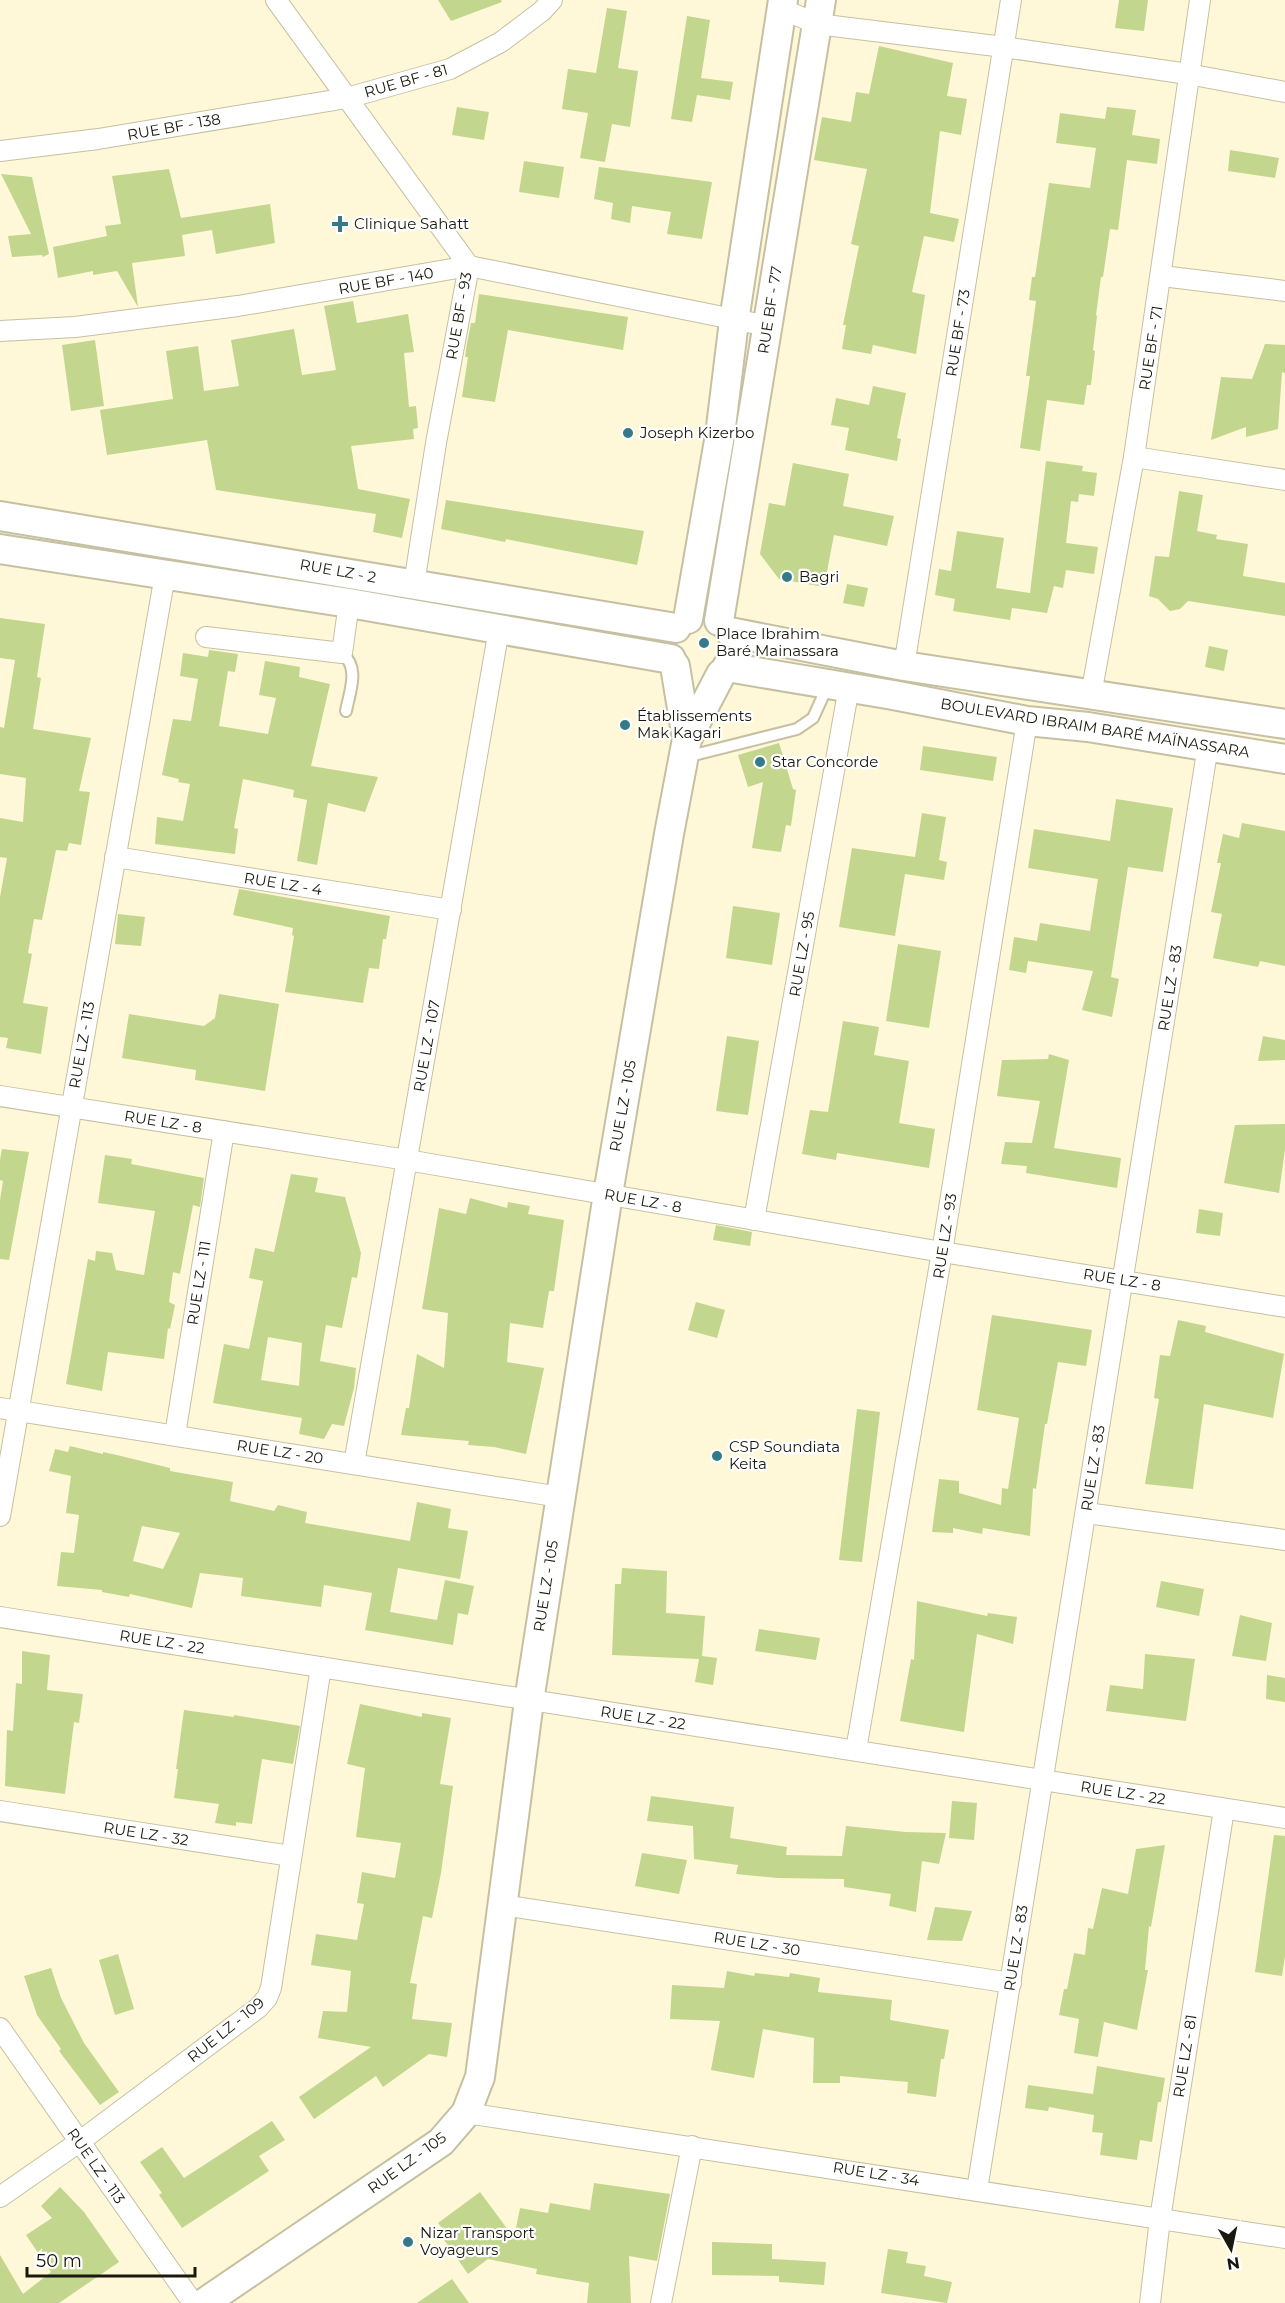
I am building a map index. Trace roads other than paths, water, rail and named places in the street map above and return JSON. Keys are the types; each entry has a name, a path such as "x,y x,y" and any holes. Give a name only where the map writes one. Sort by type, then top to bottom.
{"main road":[{"path":"682,623 703,616 724,626 734,650 724,670 704,680 687,677 673,662 670,642 682,623 720,435 734,321 783,4"},
{"name":"RUE BF - 77","path":"724,626 768,326 819,12"},
{"name":"RUE LZ - 2","path":"0,516 414,584 682,623"},
{"name":"RUE LZ - 2","path":"0,549 349,603 673,662"},
{"name":"BOULEVARD IBRAIM BARÉ MAÏNASSARA","path":"724,626 904,666 1285,724"},
{"name":"RUE LZ - 105","path":"673,662 685,748"},
{"name":"BOULEVARD IBRAIM BARÉ MAÏNASSARA","path":"724,670 839,686 1027,721 1088,727 1285,759"},
{"name":"RUE LZ - 105","path":"204,2303 441,2142 466,2113 480,2077 529,1701 560,1497 608,1194 685,748 724,670"}],"street":[{"name":"RUE BF - 93","path":"276,0 469,266 436,443 414,584"},
{"name":"RUE BF - 81","path":"346,98 450,69 501,42 542,12 552,0"},
{"name":"RUE BF - 73","path":"904,666 1011,0"},
{"name":"RUE BF - 71","path":"1092,695 1134,457 1162,276 1200,0"},
{"path":"783,4 1004,47 1188,74 1285,92"},
{"name":"RUE BF - 138","path":"0,151 98,140 346,98"},
{"name":"RUE BF - 140","path":"0,331 75,327 238,306 469,266 768,326"},
{"path":"1162,276 1285,291"},
{"path":"1134,457 1285,480"},
{"name":"RUE LZ - 113","path":"0,1516 9,1409 71,1107 165,575"},
{"path":"206,637 342,653 349,603"},
{"name":"RUE LZ - 107","path":"354,1464 499,629"},
{"name":"RUE LZ - 95","path":"754,1220 839,686"},
{"name":"RUE LZ - 93","path":"856,1750 942,1252 1027,721"},
{"name":"RUE LZ - 83","path":"977,2190 1208,746"},
{"name":"RUE LZ - 4","path":"115,857 451,910"},
{"name":"RUE LZ - 8","path":"0,1096 407,1160 942,1252 1285,1307"},
{"name":"RUE LZ - 111","path":"175,1435 224,1131"},
{"name":"RUE LZ - 20","path":"9,1409 560,1497"},
{"path":"1086,1513 1285,1540"},
{"name":"RUE LZ - 22","path":"0,1617 1285,1818"},
{"name":"RUE LZ - 109","path":"0,2197 80,2142 258,2008 267,1998 271,1988 321,1667"},
{"name":"RUE LZ - 81","path":"1150,2303 1160,2218 1224,1809"},
{"name":"RUE LZ - 32","path":"0,1812 291,1856"},
{"name":"RUE LZ - 30","path":"503,1905 1011,1983"},
{"name":"RUE LZ - 113","path":"0,2028 192,2303"},
{"name":"RUE LZ - 34","path":"466,2113 1285,2238"},
{"path":"661,2303 692,2146"}],"lane":[{"path":"342,653 351,659 354,669 346,711"},
{"path":"685,748 778,736 797,729 813,718 839,686"}],"place":[{"name":"Clinique Sahatt","path":"340,224"},
{"name":"Joseph Kizerbo","path":"628,433"},
{"name":"Bagri","path":"787,577"},
{"name":"Place Ibrahim Baré Mainassara","path":"704,643"},
{"name":"Établissements Mak Kagari","path":"625,725"},
{"name":"Star Concorde","path":"760,762"},
{"name":"CSP Soundiata Keita","path":"717,1456"},
{"name":"Nizar Transport Voyageurs","path":"408,2242"}]}
